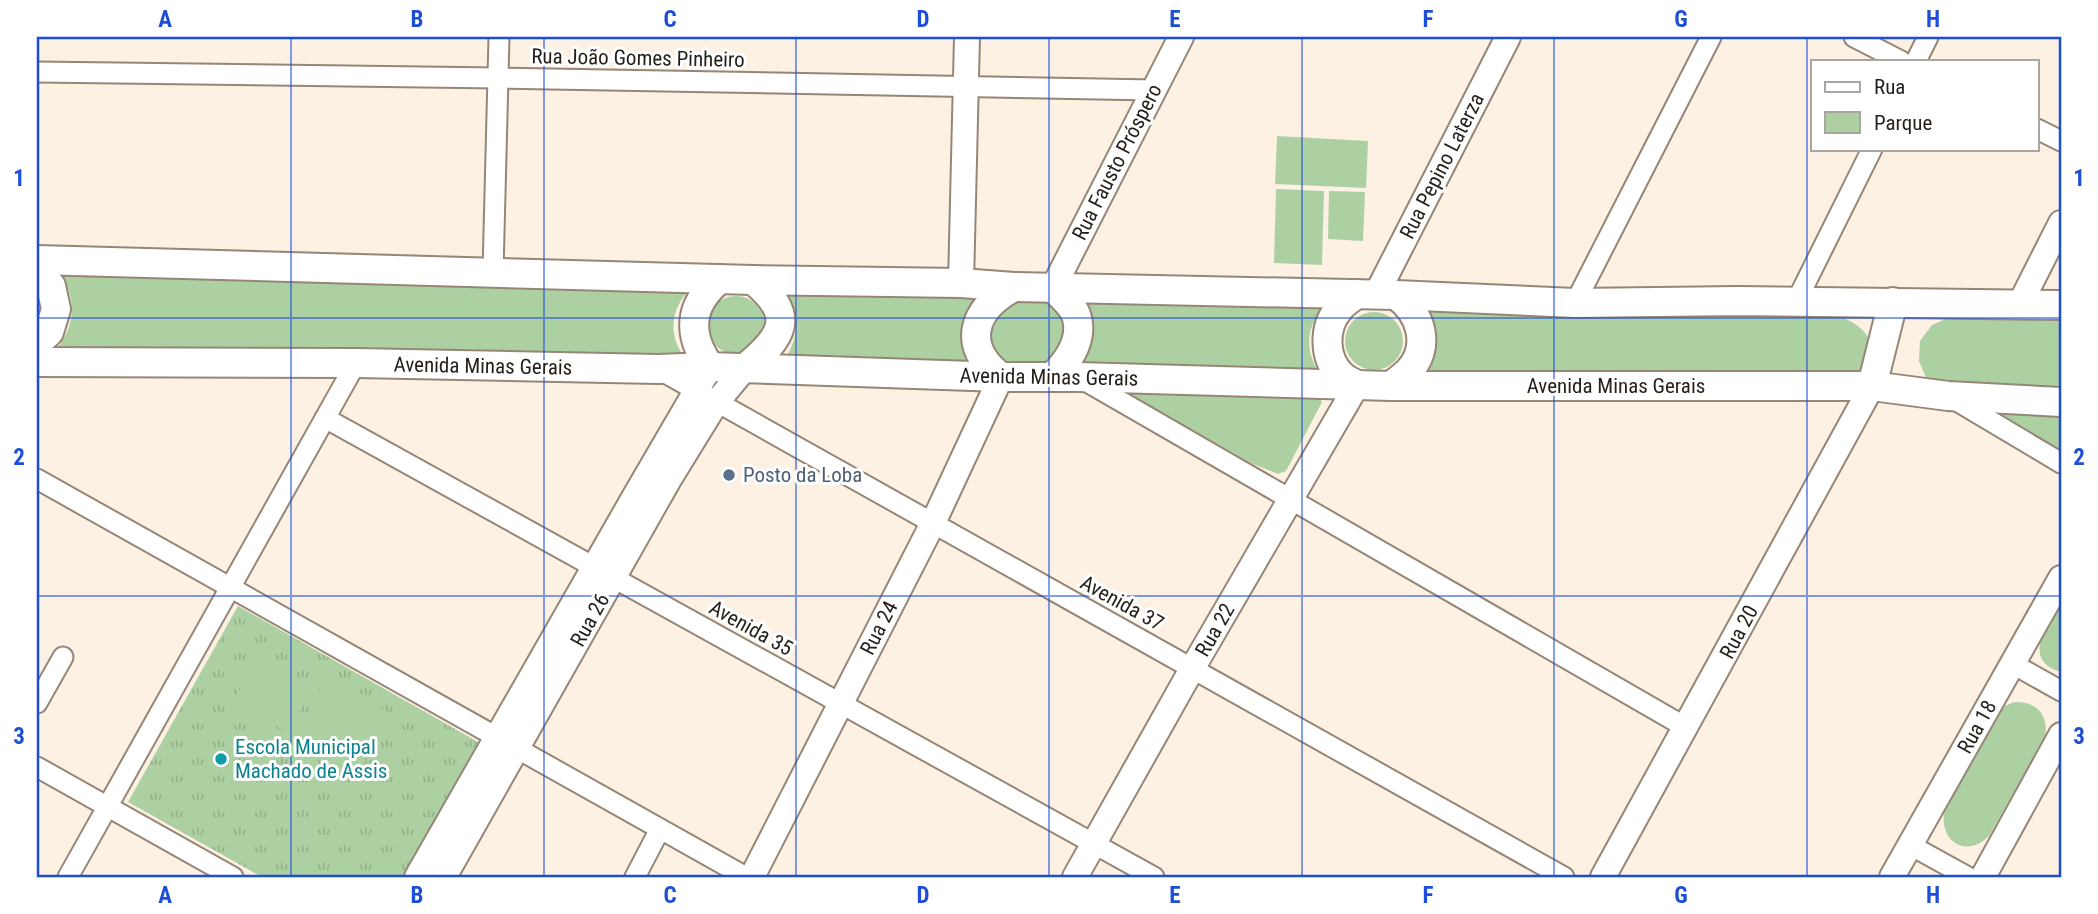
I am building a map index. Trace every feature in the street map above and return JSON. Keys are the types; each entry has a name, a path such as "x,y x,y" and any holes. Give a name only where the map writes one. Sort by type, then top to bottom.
{"main road":[{"path":"37,260 753,280 961,283 1014,287 1376,295 1575,303 1893,302 2061,305"},
{"path":"37,271 51,286 57,309 49,332 37,344"},
{"path":"710,367 699,351 694,324 701,298 720,279"},
{"path":"745,368 765,352 776,339 781,326 777,307 768,292 753,280"},
{"path":"1001,377 989,369 981,357 976,329 980,315 988,303 1014,287"},
{"path":"1054,288 1069,304 1077,319 1077,335 1064,366 1065,377"},
{"path":"1357,385 1343,377 1336,369 1327,339 1332,318 1338,309 1376,295 1413,310 1418,320 1422,342 1415,363 1391,386"},
{"path":"1872,386 1893,302"},
{"name":"Avenida Minas Gerais","path":"37,362 356,363 658,369 710,367 1391,386 1872,386 1948,396 2061,402"}],"street":[{"path":"493,272 499,37"},
{"path":"961,283 967,37"},
{"name":"Rua Fausto Próspero","path":"1054,288 1181,37"},
{"name":"Rua Pepino Laterza","path":"1376,295 1508,37"},
{"path":"1575,303 1711,37"},
{"path":"1854,37 1899,60"},
{"path":"1916,60 1928,37"},
{"name":"Rua João Gomes Pinheiro","path":"37,72 1154,90"},
{"path":"2038,130 2061,141"},
{"path":"1796,302 1872,150"},
{"path":"2020,304 2061,223"},
{"path":"68,877 356,363"},
{"name":"Rua 26","path":"706,397 710,367"},
{"name":"Rua 26","path":"417,877 444,863 507,743 706,397 745,368"},
{"name":"Avenida 37","path":"658,369 1564,877"},
{"name":"Rua 24","path":"752,877 933,523 1001,377"},
{"path":"1065,377 1291,498 1687,728"},
{"name":"Rua 22","path":"1075,877 1357,385"},
{"name":"Rua 20","path":"1603,877 1872,386"},
{"path":"1948,396 2061,463"},
{"name":"Avenida 35","path":"325,418 1154,877"},
{"path":"37,479 746,877"},
{"name":"Rua 18","path":"1892,877 2061,578"},
{"path":"37,702 63,657"},
{"path":"2013,664 2061,691"},
{"path":"1983,877 2061,735"},
{"path":"37,767 233,877"},
{"path":"635,877 660,829"},
{"path":"1910,845 1968,877"}],"green space":[{"path":"1277,136 1368,141 1366,188 1275,184"},
{"path":"1276,189 1324,191 1322,265 1274,263"},
{"path":"1329,191 1365,192 1363,241 1328,239"},
{"path":"60,273 692,287 679,304 674,322 676,341 686,359 59,346 69,328 72,310 69,292"},
{"path":"784,289 989,295 983,368 783,362 793,344 796,326 793,307"},
{"path":"736,296 747,298 760,309 765,325 763,336 752,349 736,354 725,352 712,341 707,325 709,314 720,301"},
{"path":"1010,296 1043,297 1050,299 1060,310 1072,332 1055,363 1011,368 999,361 985,336"},
{"path":"1073,297 1328,304 1315,320 1309,338 1312,357 1322,376 1072,370"},
{"path":"1423,306 1838,316 1850,321 1866,334 1871,345 1871,355 1865,375 1421,379 1431,360 1434,343"},
{"path":"1368,312 1380,312 1395,320 1403,335 1403,347 1395,362 1380,370 1368,370 1353,362 1345,347 1345,335 1353,320"},
{"path":"1950,317 2061,321 2061,394 1944,391 1927,380 1919,361 1920,341 1932,325"},
{"path":"1124,391 1318,396 1322,402 1286,471 1278,474 1253,464"},
{"path":"1997,412 2061,413 2061,451 1998,414"},
{"path":"2061,600 2061,672 2042,659 2040,650 2044,630"},
{"path":"238,606 480,743 404,877 262,877 128,802"},
{"path":"260,655 314,687 287,732 233,701"},
{"path":"327,677 391,714 354,779 290,743"},
{"path":"2014,702 2029,704 2040,711 2045,722 2045,737 1989,836 1972,846 1957,844 1946,832 1944,813 1999,712"}],"place":[{"name":"Posto da Loba","path":"729,475"},
{"name":"Escola Municipal Machado de Assis","path":"221,759"}]}
